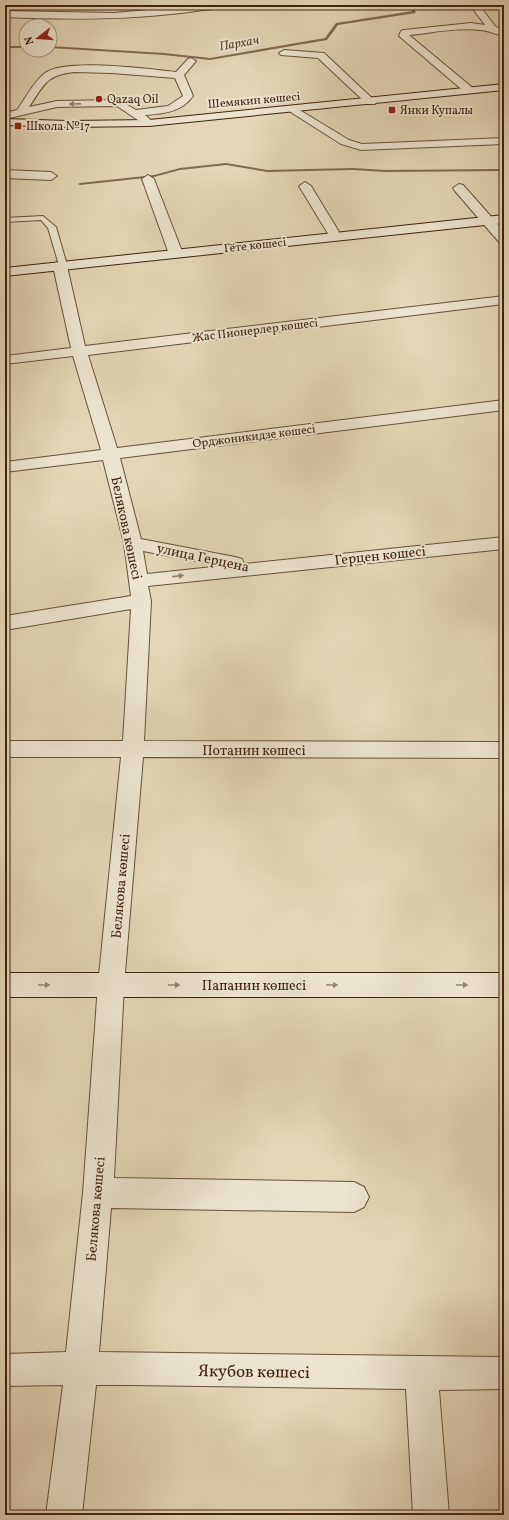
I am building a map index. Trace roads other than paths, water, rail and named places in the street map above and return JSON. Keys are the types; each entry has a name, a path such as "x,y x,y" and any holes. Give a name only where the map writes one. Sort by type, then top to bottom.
{"street":[{"path":"5,14 49,16 180,12 222,5"},
{"path":"474,5 492,28 504,36"},
{"path":"470,91 404,36 404,33 410,31 471,26 492,28"},
{"path":"284,53 321,55 371,102"},
{"path":"179,75 191,61"},
{"path":"20,113 46,77 58,71 86,69 179,75"},
{"path":"134,113 160,110 184,102 188,96 179,75"},
{"name":"Шемякин көшесі","path":"5,122 68,124 150,123 371,102 504,87"},
{"path":"5,116 57,104 119,103 150,123"},
{"path":"293,109 346,142 361,147 504,141"},
{"path":"5,174 51,176"},
{"path":"148,179 176,254"},
{"path":"305,186 336,237"},
{"path":"459,188 504,239"},
{"name":"Гёте көшесі","path":"5,272 504,219"},
{"name":"Белякова көшесі","path":"61,266 79,351 110,453 133,543 140,591 133,750 111,985 98,1194 81,1368 64,1515"},
{"name":"Жас Пионерлер көшесі","path":"5,360 504,300"},
{"name":"Орджоникидзе көшесі","path":"5,467 504,405"},
{"name":"улица Герцена","path":"133,543 256,568"},
{"name":"Герцен көшесі","path":"256,568 504,543"},
{"name":"улица Герцена","path":"140,591 256,568"},
{"path":"5,623 140,591"},
{"name":"Потанин көшесі","path":"5,749 504,750"},
{"name":"Папанин көшесі","path":"5,985 504,985"},
{"path":"98,1194 354,1197"},
{"name":"Якубов көшесі","path":"5,1370 81,1368 421,1374 504,1373"},
{"path":"421,1374 432,1515"}],"lane":[{"path":"5,220 44,218 52,227 61,266"}],"waterway":[{"name":"Пархач","path":"58,47 164,54 210,59 326,39 337,24 415,12 410,5"},
{"name":"Пархач","path":"5,47 18,47"},
{"path":"80,184 154,176 180,169 226,164 267,171 353,169 385,171 504,170"}],"place":[{"name":"Qazaq Oil","path":"99,99"},
{"name":"Янки Купалы","path":"392,110"},
{"name":"Школа №17","path":"18,126"}]}
